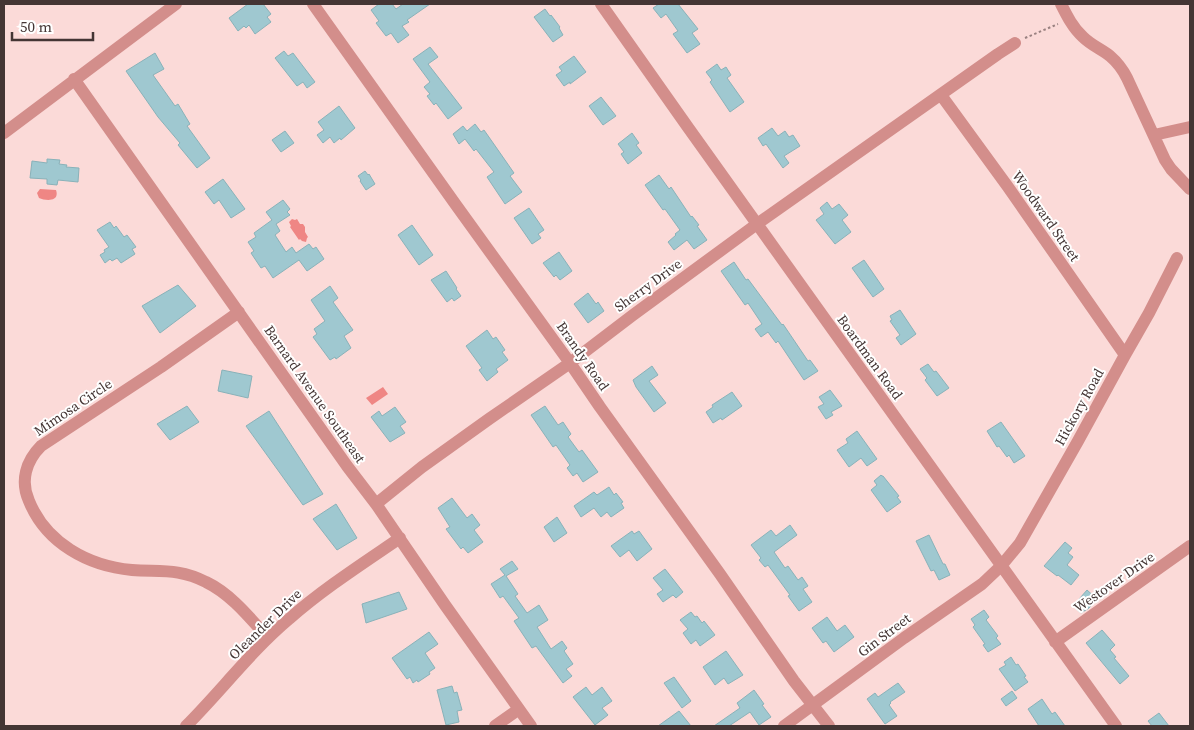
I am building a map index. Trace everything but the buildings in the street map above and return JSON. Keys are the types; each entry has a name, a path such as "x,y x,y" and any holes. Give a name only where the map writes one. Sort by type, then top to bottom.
{"street":[{"path":"4,133 176,4"},
{"name":"Brandy Road","path":"313,4 720,574 756,628 829,726"},
{"name":"Boardman Road","path":"602,4 686,126 1116,726"},
{"path":"1061,4 1082,36 1109,55 1128,78 1165,160 1190,189"},
{"name":"Sherry Drive","path":"376,504 422,467 570,363 632,315 757,224 1015,43"},
{"name":"Barnard Avenue Southeast","path":"74,79 531,726"},
{"name":"Woodward Street","path":"941,95 1008,187 1125,355"},
{"path":"1154,135 1190,127"},
{"name":"Hickory Road","path":"1001,566 1020,543 1149,313 1177,258"},
{"name":"Mimosa Circle","path":"239,312 161,367 41,446 31,458 24,482 25,493 36,515 51,535 71,550 82,557 104,565 132,570 172,571 208,582 248,615 268,638"},
{"name":"Oleander Drive","path":"186,726 268,638 306,604 400,538"},
{"name":"Westover Drive","path":"1055,642 1190,546"},
{"name":"Gin Street","path":"784,726 919,627 982,584 1001,566"},
{"path":"495,726 519,709"}],"path":[{"path":"1015,43 1070,20"}],"shaded area":[{"path":"40,189 56,190 56,197 52,200 39,198 37,193"},
{"path":"292,219 297,219 305,227 308,237 306,242 299,240 290,227 289,222"},
{"path":"383,387 388,394 372,405 366,398"}]}
